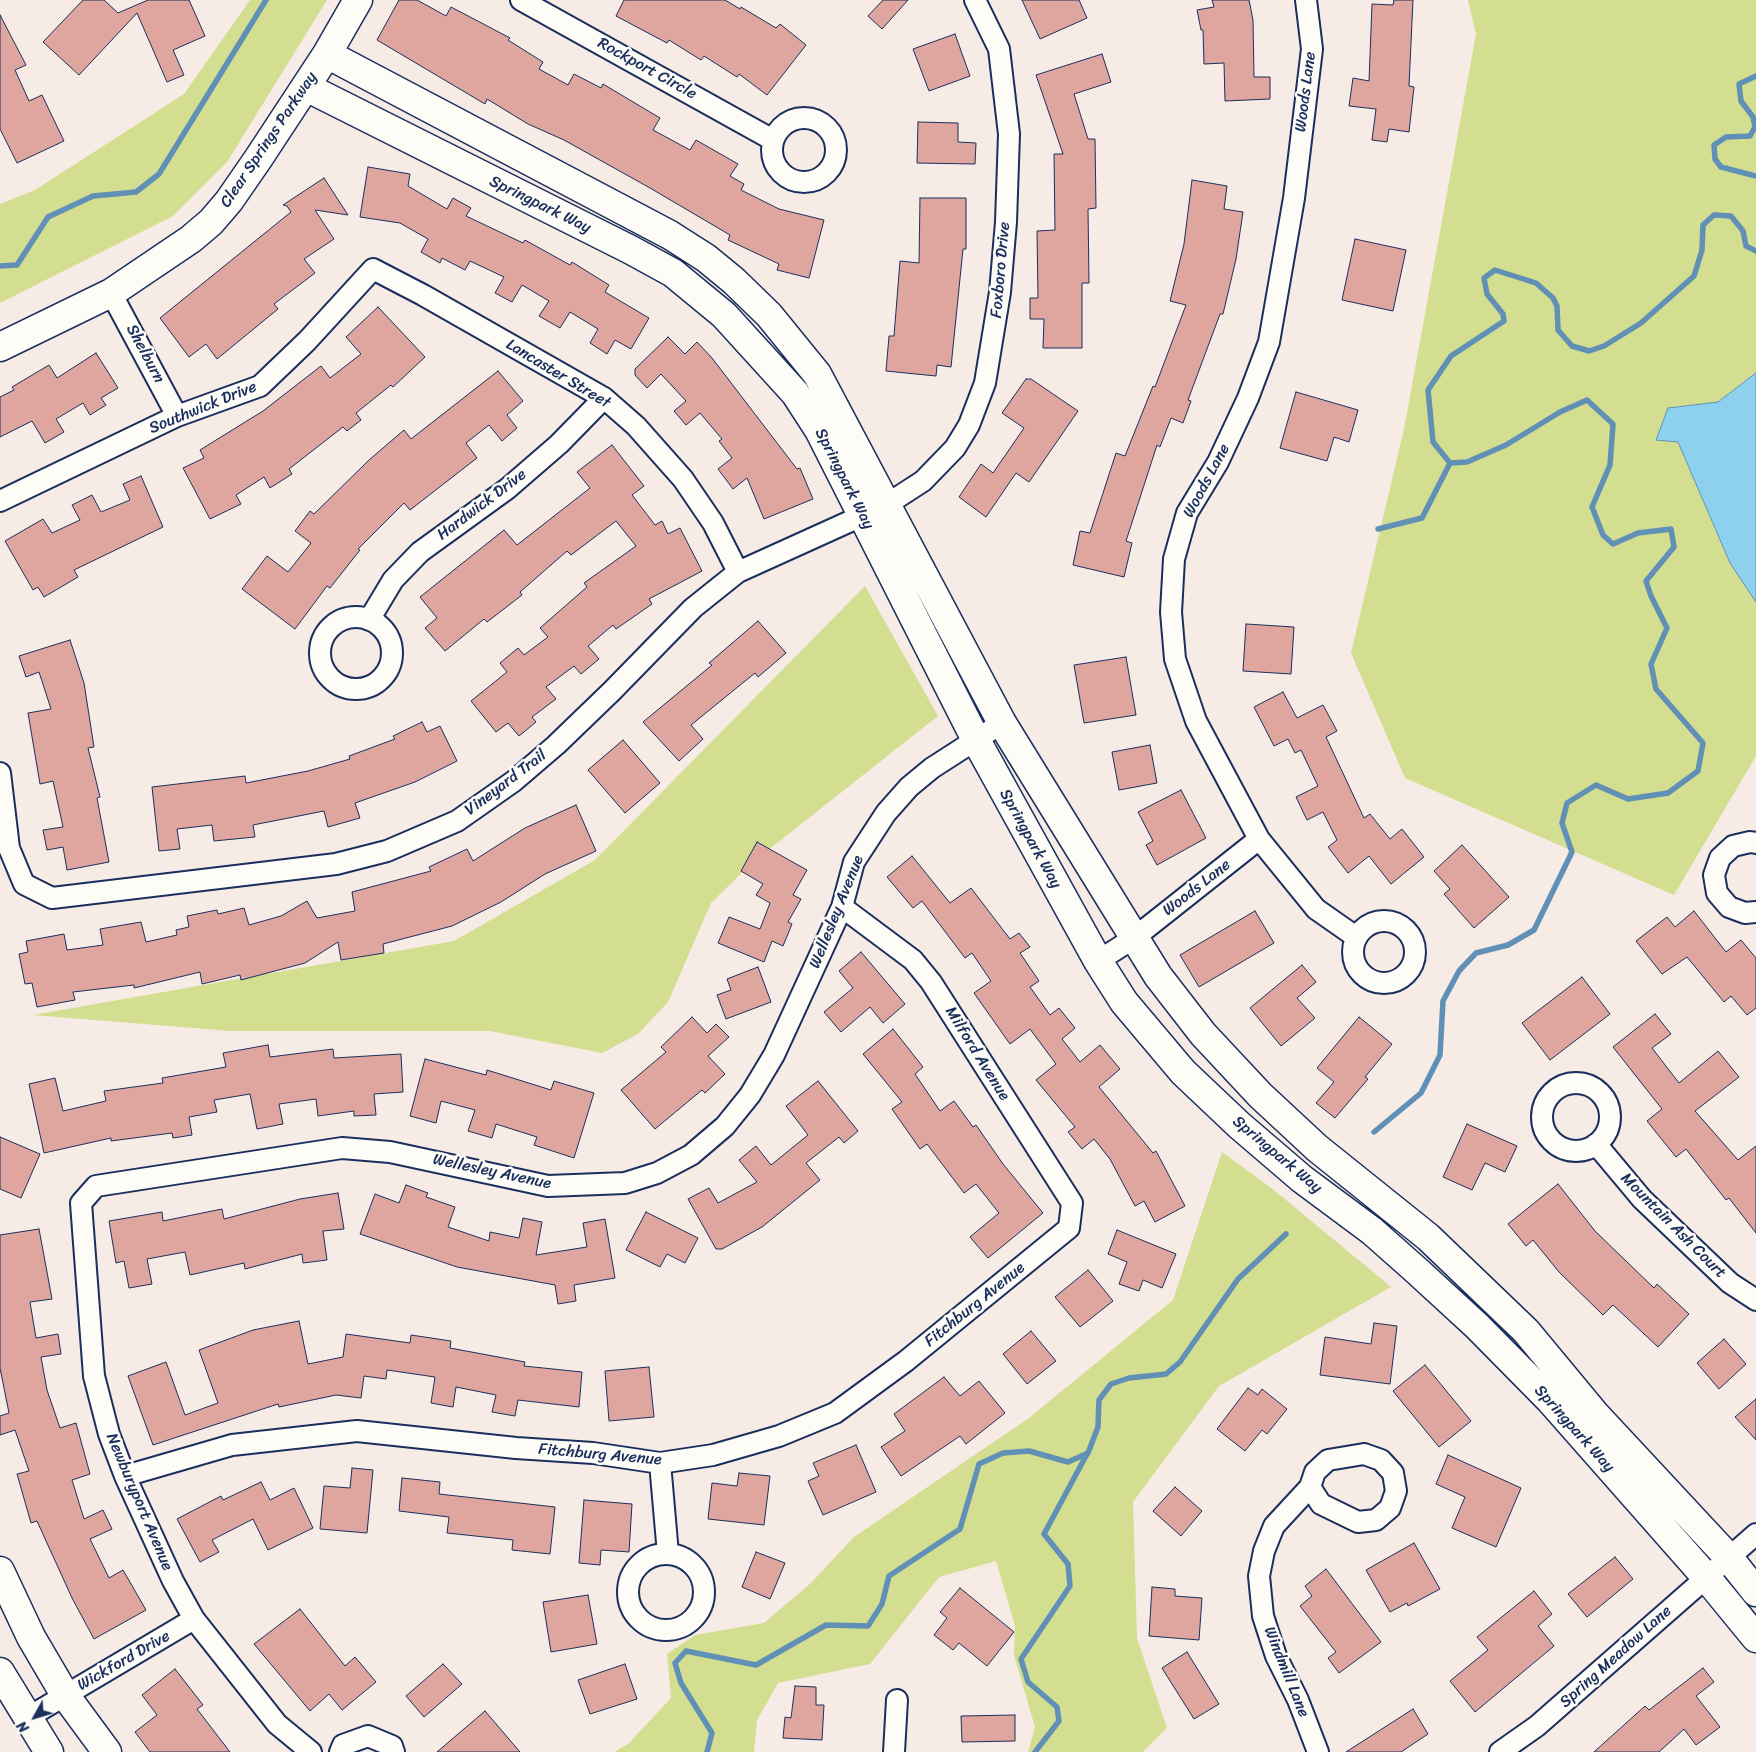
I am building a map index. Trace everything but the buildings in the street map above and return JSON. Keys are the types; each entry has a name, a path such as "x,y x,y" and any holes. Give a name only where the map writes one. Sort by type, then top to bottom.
{"street":[{"name":"Clear Springs Parkway","path":"0,347 111,293 192,239 211,222 230,201 306,87 358,0"},
{"name":"Rockport Circle","path":"522,0 773,140"},
{"name":"Foxboro Drive","path":"875,511 923,481 955,448 969,425 985,383 994,338 1006,222 1009,134 999,50 975,0"},
{"name":"Woods Lane","path":"1098,961 1134,938 1260,839 1196,722 1176,659 1171,612 1173,568 1187,513 1218,462 1248,398 1269,342 1294,198 1312,49 1306,0"},
{"name":"Springpark Way","path":"327,54 670,235 706,258 734,281 769,315 817,374 976,740 1098,961 1124,1002 1183,1072 1246,1131 1302,1179 1372,1231 1477,1326 1550,1400 1706,1577 1756,1638"},
{"name":"Springpark Way","path":"306,87 673,273 724,315 794,393 875,511 1134,938 1158,976 1203,1034 1260,1095 1318,1148 1428,1237 1526,1330 1594,1413 1729,1558 1756,1592"},
{"name":"Lancaster Street","path":"373,269 604,398 636,426 683,479 713,523 738,572"},
{"name":"Southwick Drive","path":"0,501 177,416 260,386 307,341 373,269"},
{"name":"Shelburn","path":"111,293 177,416"},
{"name":"Hardwick Drive","path":"369,620 393,580 420,552 507,489 559,444 604,398"},
{"name":"Vineyard Trail","path":"0,773 9,848 24,884 52,898 336,864 387,850 457,821 514,781 556,745 693,608 738,572 875,511"},
{"name":"Wellesley Avenue","path":"81,1204 96,1186 342,1148 390,1152 548,1186 626,1183 658,1173 692,1155 725,1126 750,1095 774,1055 842,907 854,862 886,813 916,781 1002,723"},
{"path":"1260,839 1316,909 1356,937"},
{"path":"1756,844 1750,842 1733,846 1720,858 1714,875 1717,893 1729,907 1745,913 1756,912"},
{"name":"Milford Avenue","path":"842,907 913,960 931,982 1072,1203 1069,1228"},
{"name":"Mountain Ash Court","path":"1596,1144 1642,1199 1730,1283 1756,1300"},
{"name":"Newburyport Avenue","path":"81,1204 94,1376 109,1434 125,1476 173,1581 194,1619 277,1724 312,1752"},
{"name":"Fitchburg Avenue","path":"125,1476 232,1445 357,1431 516,1448 593,1453 660,1463 713,1455 770,1439 835,1413 906,1361 1069,1228"},
{"path":"660,1463 668,1554"},
{"name":"Windmill Lane","path":"1310,1487 1274,1526 1264,1551 1259,1576 1264,1616 1276,1656 1298,1700 1318,1752"},
{"name":"Spring Meadow Lane","path":"1500,1752 1537,1726 1756,1534"},
{"path":"0,1571 31,1637 65,1695 107,1752"},
{"name":"Wickford Drive","path":"27,1718 114,1669 194,1619"},
{"path":"4,1679 48,1752"},
{"path":"894,1752 897,1700"},
{"path":"340,1752 343,1745 368,1736 392,1746 394,1752"}],"green space":[{"path":"250,0 327,0 227,162 173,216 0,303 0,204 35,190 184,94"},
{"path":"1468,0 1756,0 1756,373 1718,402 1668,408 1656,439 1678,442 1730,563 1756,602 1756,756 1674,895 1405,778 1351,653 1404,429 1476,34"},
{"path":"865,586 938,716 753,862 711,903 668,1002 638,1034 602,1053 490,1031 230,1031 33,1015 454,941 595,860"},
{"path":"1222,1152 1274,1190 1391,1287 1219,1386 1133,1502 1137,1638 1167,1728 1143,1752 1028,1752 1035,1727 1014,1655 1015,1626 996,1561 939,1577 870,1664 778,1683 757,1720 754,1752 614,1752 628,1744 671,1698 667,1654 695,1635 764,1623 811,1583 854,1537 1029,1418 1173,1300"}],"water":[{"path":"1756,373 1756,602 1730,563 1678,442 1656,440 1668,408 1718,402"}],"waterway":[{"path":"0,266 17,265 48,217 93,196 136,192 159,174 266,0"},
{"path":"1756,76 1739,84 1741,101 1753,117 1755,127 1750,136 1726,137 1714,145 1715,159 1721,167 1756,176"},
{"path":"1374,1132 1421,1093 1440,1055 1443,1001 1459,971 1476,953 1508,945 1534,930 1572,852 1562,823 1567,803 1596,785 1628,799 1668,793 1698,771 1703,743 1656,689 1651,664 1667,628 1651,596 1646,581 1674,547 1671,529 1638,533 1613,544 1603,535 1592,507 1610,465 1613,424 1587,400 1560,412 1506,445 1467,462 1450,463 1433,442 1428,390 1451,356 1504,321 1503,314 1487,294 1484,278 1495,270 1536,283 1553,298 1557,306 1558,330 1572,346 1589,351 1604,346 1641,323 1694,276 1702,250 1703,225 1714,215 1731,216 1743,231 1746,246 1756,251"},
{"path":"1378,529 1422,518 1450,463"},
{"path":"707,1752 712,1733 681,1683 675,1663 686,1651 756,1665 826,1625 868,1626 882,1604 889,1576 960,1529 979,1464 1003,1453 1029,1451 1068,1462 1088,1453 1098,1427 1099,1400 1111,1384 1129,1378 1166,1374 1180,1362 1238,1279 1286,1234"},
{"path":"1035,1752 1059,1721 1057,1707 1028,1682 1021,1659 1070,1586 1068,1564 1044,1534 1087,1454"}]}
